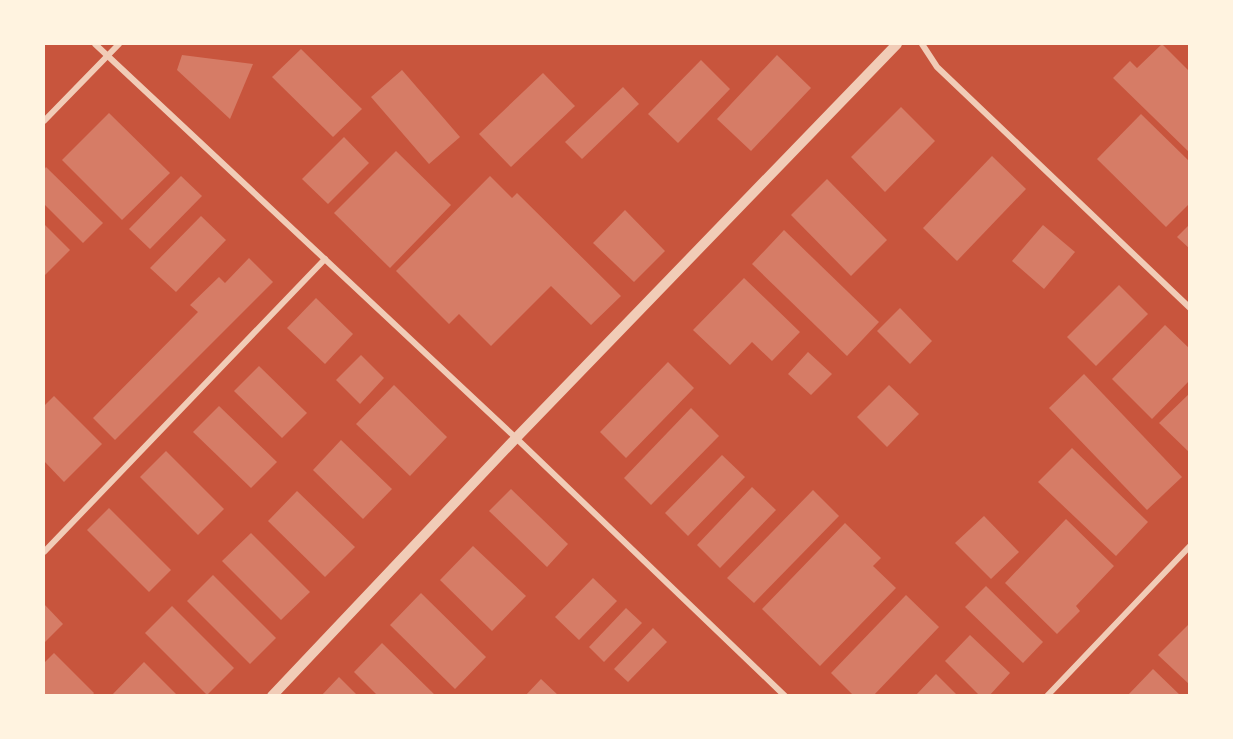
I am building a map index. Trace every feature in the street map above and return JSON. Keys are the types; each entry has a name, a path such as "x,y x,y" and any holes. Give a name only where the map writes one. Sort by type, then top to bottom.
{"street":[{"path":"95,44 516,438 785,696"},
{"path":"44,120 119,44"},
{"path":"272,696 516,438 897,44"},
{"path":"922,44 937,67 1190,308"},
{"path":"44,552 325,259"},
{"path":"1047,696 1190,546"}],"building":[{"path":"1162,44 1190,72 1190,153 1113,78 1130,61 1137,68"},
{"path":"301,49 362,109 333,137 272,77"},
{"path":"182,55 253,64 230,119 177,70"},
{"path":"777,55 811,88 751,151 717,119"},
{"path":"701,60 730,89 678,143 648,114"},
{"path":"402,70 460,137 429,164 371,97"},
{"path":"543,73 575,106 511,167 479,134"},
{"path":"623,87 639,104 582,159 565,142"},
{"path":"901,107 935,141 885,192 851,157"},
{"path":"109,113 170,173 122,220 62,160"},
{"path":"1141,114 1190,162 1190,203 1166,227 1097,159"},
{"path":"344,137 369,163 328,204 302,179"},
{"path":"396,151 451,205 390,268 334,213"},
{"path":"992,156 1026,189 957,261 923,228"},
{"path":"46,167 103,223 83,243 44,204 44,170"},
{"path":"181,176 202,196 150,249 129,229"},
{"path":"490,176 512,198 517,193 621,296 591,325 551,286 491,346 459,314 449,324 396,271"},
{"path":"827,179 887,240 851,276 791,215"},
{"path":"625,210 665,251 634,282 593,243"},
{"path":"201,216 226,240 176,292 150,268"},
{"path":"44,224 70,250 44,276"},
{"path":"1190,224 1190,249 1177,237"},
{"path":"1043,225 1075,252 1044,289 1012,261"},
{"path":"784,230 879,322 847,356 752,264"},
{"path":"249,258 273,282 115,440 93,418 198,312 190,305 219,277 225,283"},
{"path":"744,278 800,332 772,361 752,342 730,365 693,330"},
{"path":"1119,285 1148,314 1096,366 1067,337"},
{"path":"316,298 353,334 325,364 287,328"},
{"path":"900,308 932,341 910,364 877,331"},
{"path":"1165,325 1190,349 1190,380 1152,419 1112,379"},
{"path":"808,352 832,374 811,395 788,374"},
{"path":"361,355 384,378 360,404 336,380"},
{"path":"668,362 694,388 626,458 600,432"},
{"path":"259,366 307,413 282,438 234,391"},
{"path":"1084,374 1182,477 1147,510 1049,408"},
{"path":"394,385 447,437 410,476 356,424"},
{"path":"889,385 919,414 887,447 857,417"},
{"path":"1190,393 1190,453 1159,423"},
{"path":"54,396 102,444 64,482 44,461 44,406"},
{"path":"219,406 277,462 251,488 193,432"},
{"path":"691,408 719,436 651,505 624,478"},
{"path":"341,440 392,489 363,519 313,470"},
{"path":"1072,448 1148,522 1116,556 1038,482"},
{"path":"166,451 224,509 198,535 140,477"},
{"path":"722,455 745,477 688,536 665,513"},
{"path":"752,487 776,510 720,568 697,545"},
{"path":"511,489 568,544 547,567 489,511"},
{"path":"813,490 839,516 754,603 727,578"},
{"path":"297,491 355,547 325,577 268,521"},
{"path":"109,508 171,570 149,592 87,530"},
{"path":"984,516 1019,552 991,579 955,543"},
{"path":"1066,519 1114,566 1076,606 1080,611 1057,634 1005,583"},
{"path":"845,523 881,558 873,566 896,588 820,666 762,609"},
{"path":"251,533 310,592 281,620 222,561"},
{"path":"473,546 526,596 492,631 440,580"},
{"path":"213,575 276,638 250,664 187,601"},
{"path":"593,578 617,601 579,640 555,617"},
{"path":"986,586 1043,642 1023,663 965,607"},
{"path":"421,593 486,657 455,689 390,625"},
{"path":"906,595 939,627 873,696 854,696 831,673"},
{"path":"44,604 63,624 44,643"},
{"path":"172,606 234,668 207,695 145,633"},
{"path":"626,608 642,623 604,662 589,647"},
{"path":"1190,623 1190,685 1158,655"},
{"path":"653,628 667,642 628,682 614,669"},
{"path":"970,635 1010,673 989,696 980,696 945,661"},
{"path":"382,643 436,696 378,696 354,672"},
{"path":"54,653 94,693 92,696 44,696 44,663"},
{"path":"144,662 178,696 111,696"},
{"path":"1153,669 1181,696 1127,696"},
{"path":"936,674 958,696 915,696"},
{"path":"339,677 358,696 321,696"},
{"path":"541,679 559,696 525,696"}]}
